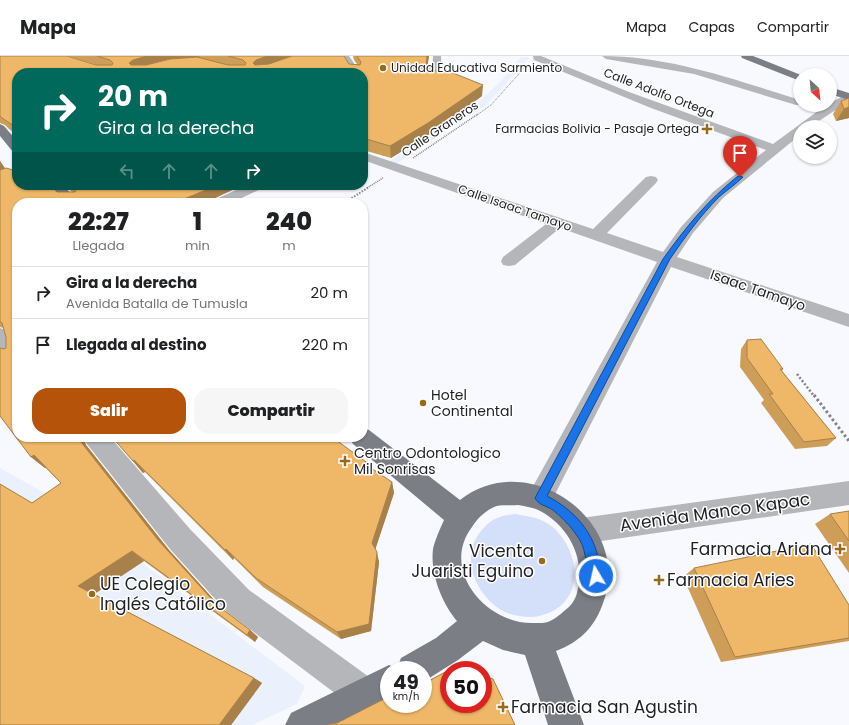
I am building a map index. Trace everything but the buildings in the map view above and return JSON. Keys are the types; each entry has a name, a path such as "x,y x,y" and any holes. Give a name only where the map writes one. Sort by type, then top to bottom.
{"main road":[{"path":"335,56 341,56"},
{"path":"745,56 793,75"},
{"path":"837,93 849,97"},
{"path":"0,128 12,143"},
{"path":"60,190 69,198"},
{"path":"367,442 460,517"},
{"path":"518,493 540,498 556,506 570,517 581,531 592,552 596,576 592,598 580,618 561,634 536,640 517,639 497,633 480,623 462,603 450,581 447,557 450,536 460,517 476,503 496,494 518,493"},
{"path":"428,661 446,650 480,623"},
{"path":"536,640 566,725"},
{"path":"303,725 377,688"}],"street":[{"path":"345,56 353,68"},
{"path":"437,56 437,78"},
{"path":"606,56 695,71 793,101"},
{"name":"Calle Adolfo Ortega","path":"534,59 537,58 621,93 774,149"},
{"path":"837,104 849,97"},
{"path":"812,120 823,112"},
{"path":"540,498 667,259 687,230 714,200 793,134"},
{"name":"Calle Isaac Tamayo","path":"368,158 667,259"},
{"path":"596,235 651,180"},
{"path":"230,198 247,190"},
{"path":"509,261 558,222"},
{"name":"Isaac Tamayo","path":"667,259 849,321"},
{"path":"0,335 12,350"},
{"path":"99,442 180,539 238,601 377,688"},
{"name":"Avenida Manco Kapac","path":"581,531 849,493"}],"path":[{"name":"Calle Graneros","path":"368,187 491,105 534,59"},
{"name":"Calle Graneros","path":"352,198 364,190"},
{"path":"797,374 849,441"}],"shaded area":[{"path":"521,57 530,57 486,105 394,165 388,162 470,110 499,83"},
{"name":"UE Colegio Inglés Católico","path":"0,468 61,502 305,686 297,704 252,725 0,725"},
{"path":"515,514 543,521 555,529 568,547 572,558 574,580 572,590 560,607 542,615 532,617 510,614 493,604 478,586 471,564 471,552 475,541 487,524 494,519"}],"place":[{"name":"Unidad Educativa Sarmiento","path":"383,68"},
{"name":"Farmacias Bolivia - Pasaje Ortega","path":"707,129"},
{"name":"Hotel Continental","path":"423,403"},
{"name":"Centro Odontologico Mil Sonrisas","path":"345,461"},
{"name":"Farmacia Ariana","path":"840,549"},
{"name":"Vicenta Juaristi Eguino","path":"542,561"},
{"name":"Farmacia Aries","path":"659,580"},
{"name":"UE Colegio Inglés Católico","path":"92,594"},
{"name":"Farmacia San Agustin","path":"503,707"}],"route":[{"path":"596,576 592,552 581,531 570,517 556,506 540,498 667,259 687,230 705,209 718,195 740,177"}]}
